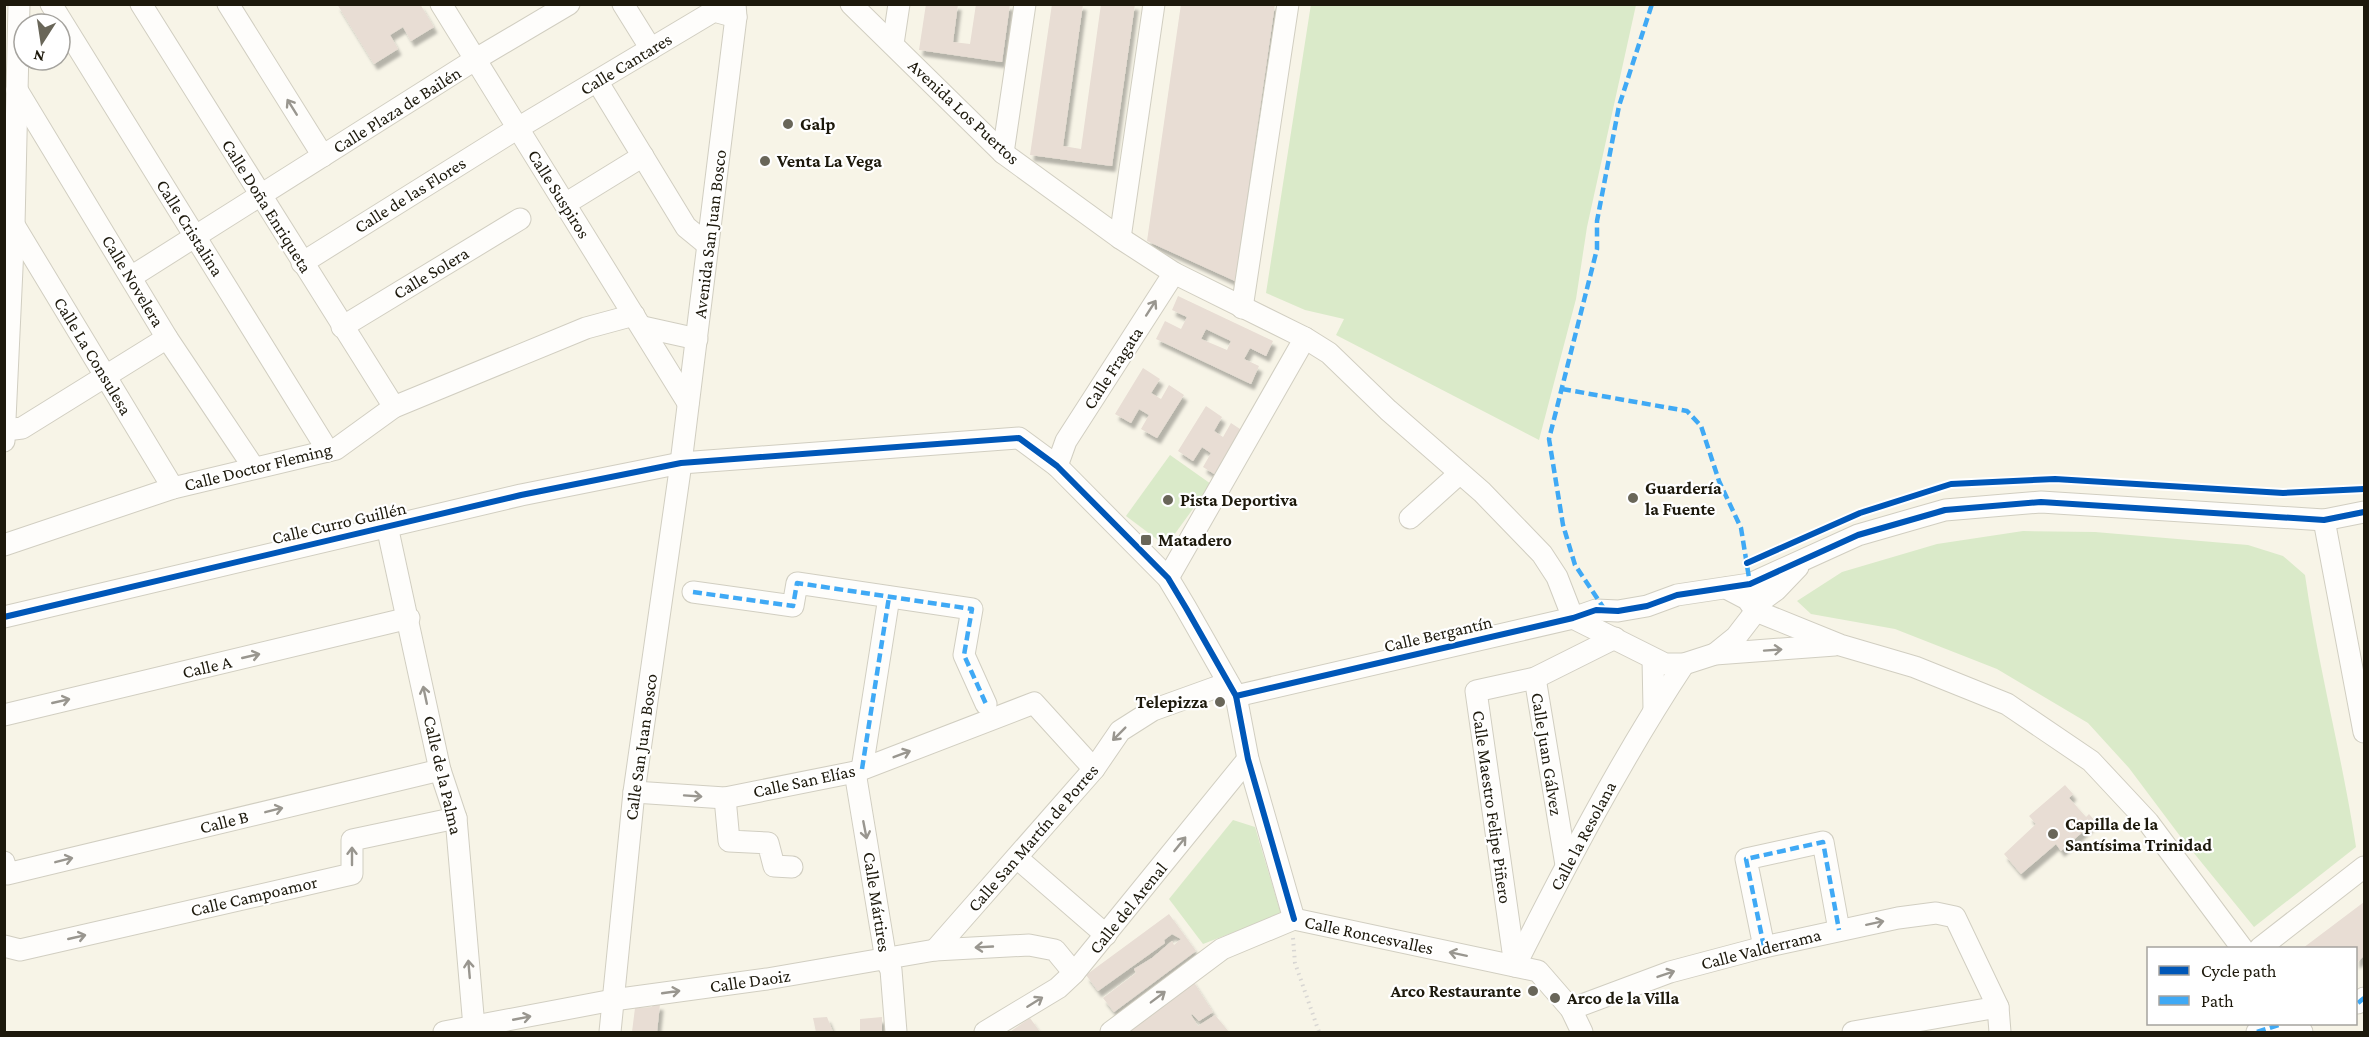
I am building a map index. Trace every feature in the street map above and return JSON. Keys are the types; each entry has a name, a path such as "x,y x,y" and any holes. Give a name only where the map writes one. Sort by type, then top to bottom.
{"street":[{"path":"19,4 14,225 5,436 22,428 167,338"},
{"name":"Calle Cristalina","path":"51,4 328,451"},
{"name":"Calle Doña Enriqueta","path":"141,4 394,407"},
{"name":"Calle Plaza de Bailén","path":"228,4 323,156 476,59 441,4"},
{"path":"476,59 540,12 569,4"},
{"path":"623,4 651,49"},
{"name":"Avenida Los Puertos","path":"850,4 1003,153 1120,238 1174,273 1305,338 1329,353 1388,410 1460,472 1542,554 1557,577 1573,618"},
{"path":"893,44 899,4"},
{"path":"1003,153 1025,4"},
{"path":"1120,238 1154,4"},
{"path":"1242,308 1288,4"},
{"name":"Calle Cantares","path":"518,128 714,11 735,11"},
{"name":"Avenida San Juan Bosco","path":"681,463 735,11"},
{"name":"Calle Suspiros","path":"476,59 688,403"},
{"path":"597,81 686,227 708,245"},
{"name":"Calle Novelera","path":"17,90 167,338 254,468"},
{"name":"Calle de las Flores","path":"302,263 518,128"},
{"path":"131,277 323,156"},
{"path":"565,204 643,156"},
{"name":"Calle Solera","path":"342,327 520,219"},
{"name":"Calle La Consulesa","path":"14,225 173,488"},
{"name":"Calle Fragata","path":"1057,466 1066,441 1174,273"},
{"path":"638,321 697,339"},
{"name":"Calle Doctor Fleming","path":"4,545 173,488 336,449 394,407 586,328 638,321"},
{"path":"1168,578 1305,338"},
{"name":"Calle Curro Guillén","path":"4,617 522,495 681,463 1019,438 1057,466 1168,578 1232,689 1248,759 1294,919"},
{"name":"Calle San Juan Bosco","path":"610,1032 634,792 681,463"},
{"path":"1410,518 1460,472"},
{"name":"Calle Bergantín","path":"1232,689 1573,618 1596,610 1647,606 1677,595 1750,584 1858,535 1945,510 2041,502 2324,520 2364,512"},
{"path":"2324,520 2364,732"},
{"name":"Calle de la Palma","path":"387,526 409,618 440,770 456,818 474,1028"},
{"path":"1715,654 1736,637 1754,609 1807,558"},
{"path":"693,592 793,606 797,583 972,609 964,655 986,704"},
{"path":"1726,588 1747,599 1754,609 1840,645 1915,668 2007,704 2091,761 2148,822 2241,947"},
{"path":"1776,590 1772,609 1782,621"},
{"name":"Calle Mártires","path":"889,597 858,771 886,960 891,970 896,1032"},
{"path":"1647,606 1635,621 1632,635 1644,654 1654,709"},
{"name":"Calle A","path":"4,715 409,618"},
{"path":"1573,618 1665,664 1684,664 1715,654 1840,645"},
{"name":"Calle Maestro Felipe Piñero","path":"1515,966 1476,691 1535,678 1616,638"},
{"name":"Calle la Resolana","path":"1515,966 1566,865 1654,709 1684,664"},
{"name":"Calle Juan Gálvez","path":"1535,678 1566,865"},
{"name":"Calle San Martín de Porres","path":"935,950 1094,769 1120,731 1153,710 1232,689"},
{"name":"Calle San Elías","path":"634,792 724,798 858,771 1034,703 1094,769"},
{"name":"Calle del Arenal","path":"985,1032 1058,988 1074,973 1248,759"},
{"name":"Calle B","path":"6,868 440,770"},
{"path":"724,798 729,841 768,843 774,866 792,867"},
{"name":"Calle Campoamor","path":"12,948 352,874 352,840 456,818"},
{"path":"1764,947 1746,859 1823,842 1839,930"},
{"path":"1017,858 1106,935"},
{"path":"2261,947 2364,867"},
{"name":"Calle Valderrama","path":"1572,1009 1670,972 1764,947 1839,930 1936,913 1954,917 1998,1007"},
{"name":"Calle Roncesvalles","path":"1111,1032 1222,949 1294,919 1538,971 1572,1009 1582,1032"},
{"name":"Calle Daoiz","path":"447,1032 613,1000 886,960 935,950 1029,945 1054,950 1074,973"},
{"path":"1853,1032 1998,1007 2000,1032"},
{"path":"2257,1032 2276,1025"}],"path":[{"path":"1294,919 1294,963 1318,1032"}],"green space":[{"path":"1311,4 1636,5 1587,227 1576,299 1539,440 1336,335 1344,319 1305,310 1266,293"},
{"name":"Pista Deportiva","path":"1170,455 1211,484 1166,546 1126,516"},
{"path":"2023,531 2095,532 2248,545 2283,556 2305,575 2356,847 2254,927 2180,836 2129,768 2088,723 1997,669 1895,629 1811,614 1797,601 1842,572 1937,544"},
{"path":"1233,820 1255,827 1281,914 1203,944 1169,899"}],"building":[{"path":"337,4 420,4 434,27 411,41 403,27 390,35 398,49 374,64"},
{"path":"926,4 958,4 953,42 970,44 976,4 1010,4 1002,62 919,50"},
{"path":"1052,4 1083,4 1063,146 1081,149 1101,4 1135,4 1112,166 1030,155"},
{"path":"1181,4 1275,4 1235,281 1147,241"},
{"path":"1178,296 1273,341 1266,356 1250,348 1244,359 1259,366 1251,384 1156,339 1165,321 1181,329 1187,317 1172,310","holes":["1206,329 1231,341 1227,350 1201,339"]},
{"path":"1143,368 1160,379 1151,393 1161,399 1169,385 1184,395 1157,438 1141,429 1149,415 1139,409 1131,423 1115,414"},
{"path":"1206,406 1222,417 1214,431 1223,437 1231,423 1246,433 1219,477 1203,467 1211,453 1202,447 1193,461 1178,451"},
{"name":"Capilla de la Santísima Trinidad","path":"2065,785 2073,794 2069,798 2086,817 2089,814 2095,821 2061,851 2056,844 2021,874 2004,854 2036,824 2029,816"},
{"path":"2364,902 2364,956 2357,962 2357,947 2304,947"},
{"path":"1169,914 1196,951 1114,1012 1103,998 1136,973 1134,969 1152,958 1172,941 1174,945 1181,939 1172,934 1164,940 1165,943 1098,991 1086,975"},
{"path":"1191,978 1213,1012 1199,1021 1192,1014 1198,1026 1215,1015 1229,1032 1118,1032"},
{"path":"653,1004 660,1004 657,1032 632,1032 635,1008 652,1007"},
{"path":"827,1017 833,1032 816,1032 813,1018"},
{"path":"882,1017 882,1032 860,1032 860,1019"},
{"path":"1030,1018 1040,1032 1010,1032 1014,1029"}],"marked path":[{"path":"1605,610 1575,565 1563,525 1549,439 1597,249 1597,221 1619,106 1652,4"},
{"path":"1562,389 1687,411 1701,426 1719,481 1741,528 1750,584"},
{"path":"693,592 793,606 797,583 972,609 964,655 986,704"},
{"path":"862,769 889,597"},
{"path":"1764,947 1746,859 1823,842 1839,930"},
{"path":"2358,1003 2364,998"},
{"path":"2257,1032 2279,1025"}],"cycle path":[{"path":"4,617 521,495 681,463 1019,438 1057,466 1168,578 1186,608 1236,696 1248,759 1294,919"},
{"path":"1747,563 1860,513 1951,484 2055,479 2283,493 2364,489"},
{"path":"1236,696 1573,618 1596,610 1618,611 1647,606 1677,595 1750,584 1858,535 1945,510 2041,502 2324,520 2364,512"}],"place":[{"name":"Galp","path":"788,124"},
{"name":"Venta La Vega","path":"765,161"},
{"name":"Guardería la Fuente","path":"1633,498"},
{"name":"Pista Deportiva","path":"1168,500"},
{"name":"Matadero","path":"1146,540"},
{"name":"Telepizza","path":"1220,702"},
{"name":"Capilla de la Santísima Trinidad","path":"2053,834"},
{"name":"Arco Restaurante","path":"1533,991"},
{"name":"Arco de la Villa","path":"1555,998"}]}
